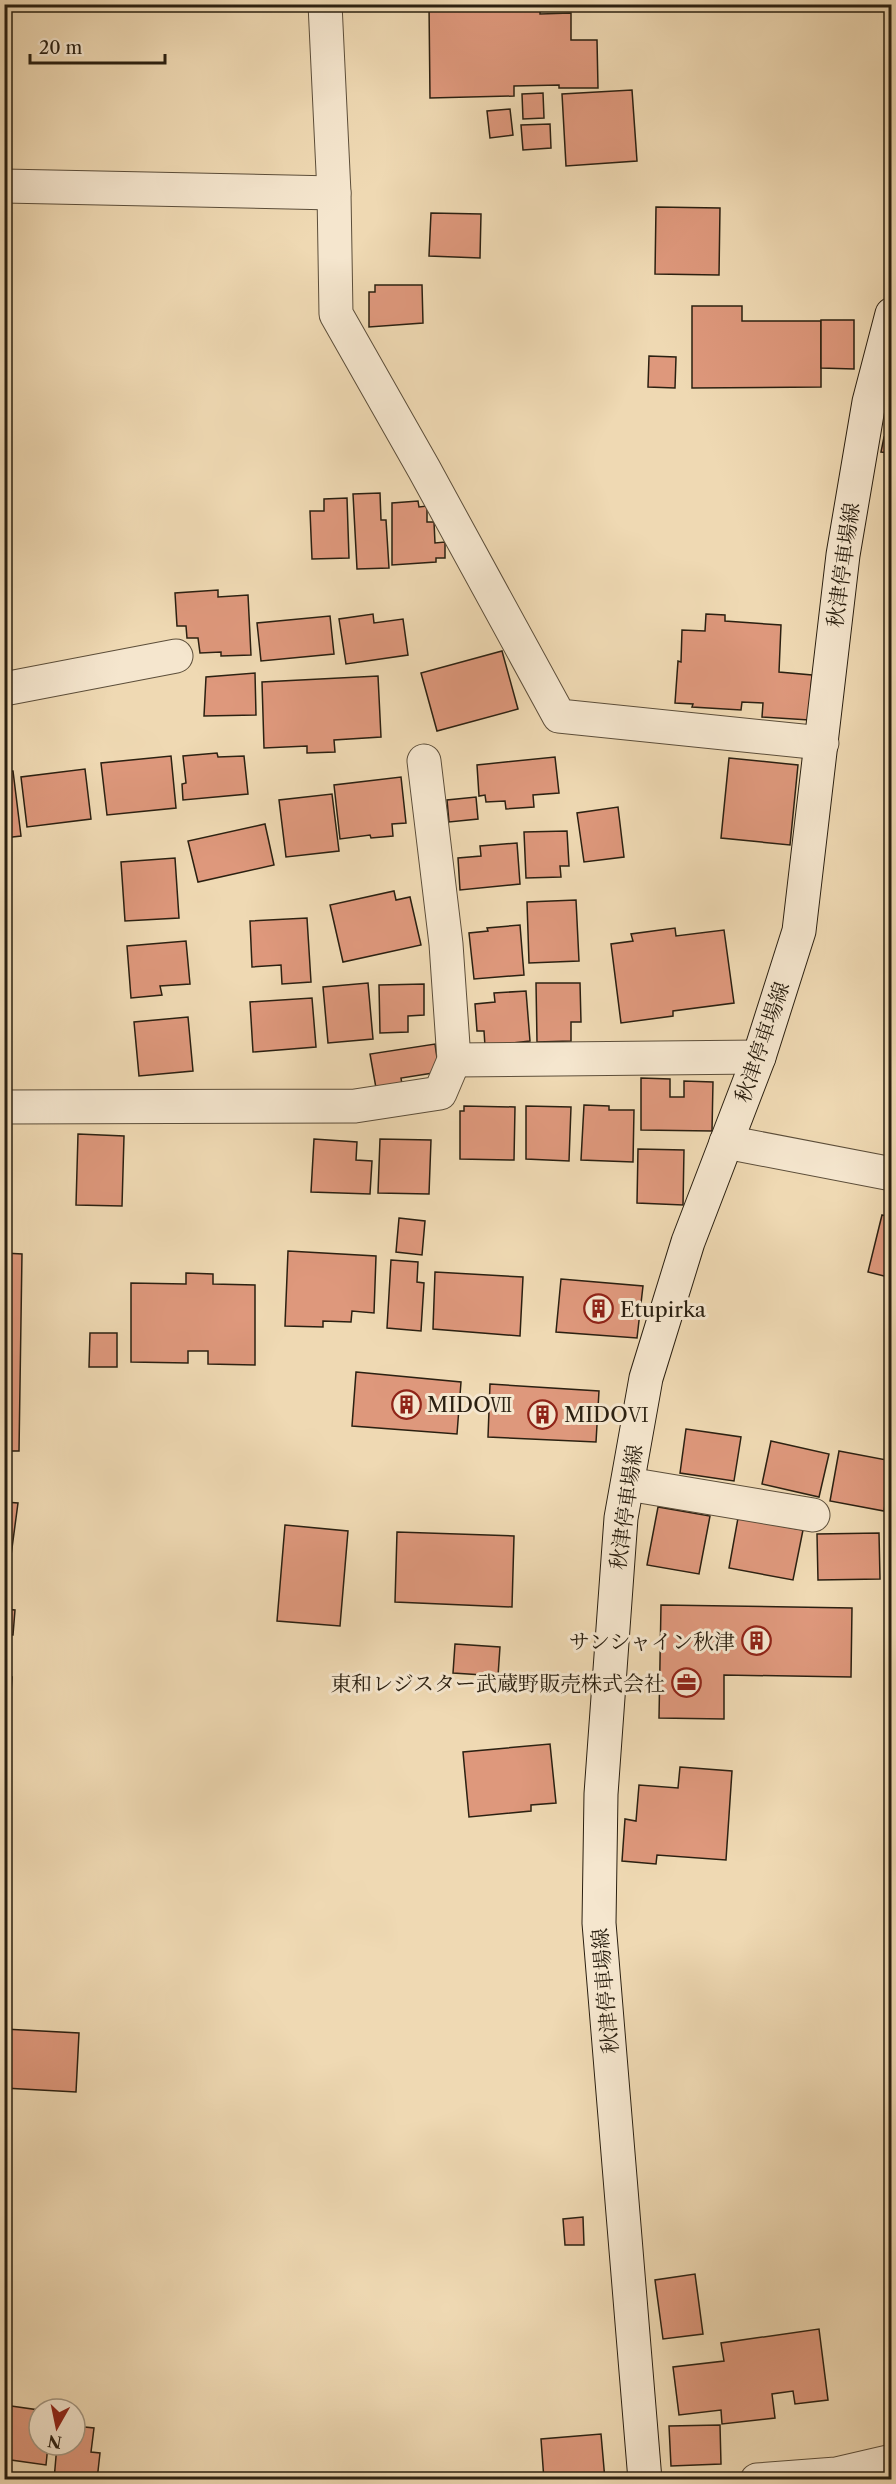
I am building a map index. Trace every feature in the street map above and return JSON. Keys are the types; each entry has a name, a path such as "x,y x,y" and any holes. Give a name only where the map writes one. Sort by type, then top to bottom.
{"street":[{"path":"326,4 334,193 336,314 424,469 558,716 822,743"},
{"path":"4,186 334,193"},
{"name":"秋津停車場線","path":"645,2480 599,1923 601,1794 621,1518 646,1378 688,1242 759,1057 799,931 843,555 869,402 891,314"},
{"path":"4,689 176,656"},
{"path":"4,1107 355,1106 440,1094 454,1060 446,944 424,761"},
{"path":"454,1060 759,1057"},
{"path":"726,1142 891,1174"},
{"path":"628,1484 813,1515"},
{"path":"757,2480 836,2474 891,2461"}],"building":[{"path":"63,4 280,4 280,9"},
{"path":"429,4 477,4 477,7 540,5 540,14 571,13 571,40 597,40 598,88 559,88 559,85 514,86 514,96 430,98"},
{"path":"632,90 637,161 566,166 562,94"},
{"path":"543,93 544,118 523,119 522,94"},
{"path":"510,109 513,135 490,138 487,111"},
{"path":"550,124 551,148 523,150 521,125"},
{"path":"656,207 720,208 719,275 655,274"},
{"path":"431,213 481,214 480,258 429,256"},
{"path":"375,285 422,285 423,323 369,327 369,292 375,292"},
{"path":"692,306 742,306 742,321 821,321 821,387 692,388"},
{"path":"821,320 854,320 854,369 821,368"},
{"path":"649,356 676,357 675,388 648,387"},
{"path":"884,437 892,438 892,453 881,452"},
{"path":"380,493 381,520 386,520 389,568 357,569 353,494"},
{"path":"347,498 349,558 312,559 310,511 324,511 324,499"},
{"path":"418,501 419,507 427,506 427,522 434,522 435,543 445,542 445,558 436,558 436,562 392,565 392,503"},
{"path":"218,590 218,597 248,595 251,655 221,656 221,652 200,653 198,638 187,638 186,626 177,626 175,593"},
{"path":"373,614 374,623 403,619 408,655 346,664 339,619"},
{"path":"706,614 725,615 725,621 781,625 779,672 812,675 809,720 762,717 763,703 742,702 741,710 692,707 693,704 675,703 678,661 681,662 682,630 705,631"},
{"path":"330,616 334,654 261,661 257,623"},
{"path":"502,651 518,709 437,731 421,673"},
{"path":"255,673 256,715 204,716 206,677"},
{"path":"378,676 381,737 334,740 335,752 307,753 307,746 264,748 262,682"},
{"path":"217,753 218,757 244,756 248,794 183,800 182,784 186,783 183,756"},
{"path":"171,756 176,808 107,815 101,763"},
{"path":"555,757 559,793 533,795 534,807 506,809 505,801 486,802 485,795 479,796 477,765"},
{"path":"729,758 798,765 790,845 721,838"},
{"path":"85,769 91,819 27,827 21,777"},
{"path":"13,771 21,836 4,838 4,772"},
{"path":"401,777 406,823 392,824 393,836 371,838 370,835 340,839 334,785"},
{"path":"332,794 339,851 286,857 279,800"},
{"path":"476,797 478,819 449,822 447,800"},
{"path":"618,807 624,857 584,862 577,813"},
{"path":"265,824 274,865 198,882 188,841"},
{"path":"567,831 569,866 560,866 561,877 526,878 524,832"},
{"path":"517,843 520,884 460,890 458,858 481,856 480,846"},
{"path":"175,858 179,918 125,921 121,862"},
{"path":"394,891 396,900 410,897 421,945 343,962 330,905"},
{"path":"576,900 579,961 529,963 527,902"},
{"path":"307,918 311,982 282,984 281,965 252,967 250,921"},
{"path":"520,925 524,975 474,979 469,933 488,931 487,928"},
{"path":"675,928 676,936 724,930 734,1003 673,1011 673,1016 621,1023 611,944 633,941 631,934"},
{"path":"186,941 190,984 160,986 162,995 131,998 127,946"},
{"path":"368,983 373,1039 328,1043 323,987"},
{"path":"536,983 580,983 581,1022 571,1022 571,1041 537,1042"},
{"path":"424,984 424,1015 408,1016 408,1032 380,1033 379,985"},
{"path":"526,991 530,1041 485,1046 484,1031 477,1031 475,1004 495,1002 494,993"},
{"path":"312,998 316,1047 253,1052 250,1002"},
{"path":"188,1017 193,1071 139,1076 134,1022"},
{"path":"435,1044 439,1072 401,1078 402,1084 376,1088 370,1054"},
{"path":"641,1078 670,1079 670,1097 684,1097 684,1081 713,1082 712,1131 641,1130"},
{"path":"584,1105 609,1106 609,1110 634,1110 633,1162 581,1160"},
{"path":"464,1106 515,1107 514,1160 460,1159 460,1111 464,1111"},
{"path":"526,1106 571,1107 569,1161 526,1159"},
{"path":"78,1134 124,1136 122,1206 76,1205"},
{"path":"314,1139 357,1142 356,1160 372,1161 370,1194 311,1192"},
{"path":"380,1139 431,1140 429,1194 378,1193"},
{"path":"638,1149 684,1150 683,1205 637,1203"},
{"path":"882,1215 892,1217 892,1278 868,1272"},
{"path":"399,1218 425,1221 422,1255 396,1252"},
{"path":"288,1251 376,1256 374,1313 352,1311 351,1322 323,1321 323,1327 285,1326"},
{"path":"4,1253 22,1254 19,1451 4,1451"},
{"path":"391,1260 418,1262 417,1282 424,1283 421,1331 387,1328"},
{"path":"435,1272 523,1277 520,1336 433,1329"},
{"path":"186,1273 213,1274 213,1284 255,1285 255,1365 208,1364 208,1351 188,1351 188,1363 131,1362 131,1283 186,1284"},
{"name":"Etupirka","path":"561,1279 643,1286 637,1338 556,1332"},
{"path":"90,1333 117,1333 117,1367 89,1367"},
{"name":"MIDOⅦ","path":"356,1372 461,1382 457,1434 352,1426"},
{"name":"MIDOⅥ","path":"490,1384 599,1391 596,1442 488,1437"},
{"path":"686,1429 741,1437 734,1481 680,1473"},
{"path":"771,1441 829,1454 819,1497 762,1484"},
{"path":"839,1451 892,1461 884,1511 830,1501"},
{"path":"4,1502 18,1503 10,1563 4,1563"},
{"path":"658,1507 710,1516 699,1574 647,1565"},
{"path":"738,1518 803,1530 793,1580 729,1568"},
{"path":"285,1525 348,1531 340,1626 277,1621"},
{"path":"397,1532 514,1536 512,1607 395,1602"},
{"path":"879,1533 880,1579 818,1580 817,1534"},
{"path":"892,1549 892,1580 887,1579"},
{"name":"サンシャイン秋津","path":"661,1605 852,1608 851,1677 724,1675 724,1719 659,1718"},
{"path":"4,1609 15,1610 13,1635 4,1634"},
{"path":"455,1644 500,1647 498,1676 453,1673"},
{"path":"4,1677 12,1677 8,1741 4,1741"},
{"path":"550,1744 556,1803 531,1805 531,1811 469,1817 463,1752"},
{"path":"680,1767 732,1771 726,1860 657,1855 656,1864 622,1861 625,1819 636,1821 639,1785 678,1788"},
{"path":"4,1902 9,1903 7,1927 4,1927"},
{"path":"4,2029 79,2033 76,2092 4,2088"},
{"path":"583,2217 584,2245 565,2245 563,2219"},
{"path":"695,2274 703,2334 663,2339 655,2280"},
{"path":"819,2329 828,2400 795,2404 793,2391 772,2394 775,2418 722,2424 721,2410 679,2415 673,2367 724,2361 721,2343"},
{"path":"4,2405 27,2408 27,2457 47,2457 46,2465 4,2459"},
{"path":"720,2425 721,2464 671,2466 669,2426"},
{"path":"87,2427 94,2428 91,2452 100,2453 97,2480 54,2480 56,2457 87,2457"},
{"path":"601,2434 605,2480 544,2480 541,2439"}],"place":[{"name":"Etupirka","path":"599,1309"},
{"name":"MIDOⅦ","path":"406,1404"},
{"name":"MIDOⅥ","path":"543,1414"},
{"name":"サンシャイン秋津","path":"756,1641"},
{"name":"東和レジスター武蔵野販売株式会社","path":"686,1683"}]}
